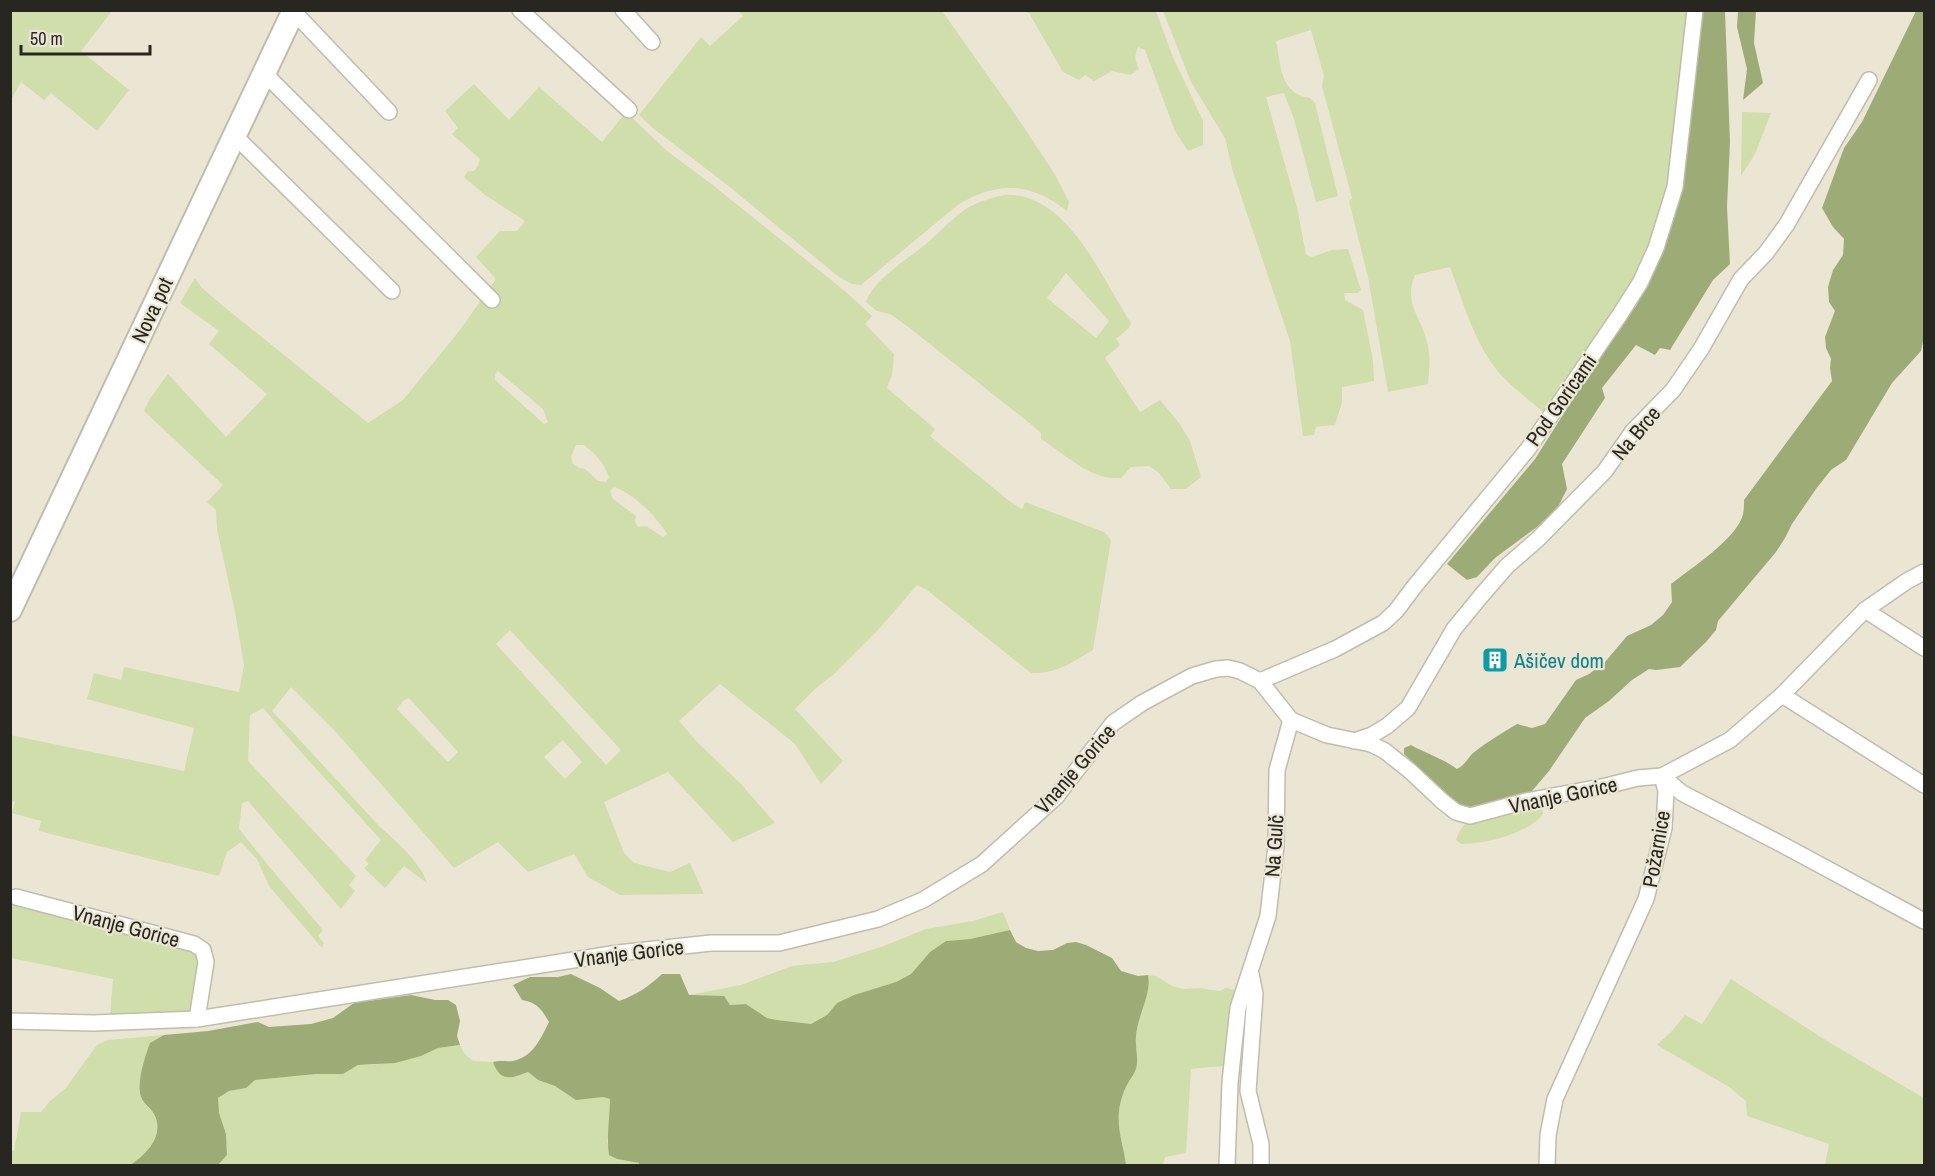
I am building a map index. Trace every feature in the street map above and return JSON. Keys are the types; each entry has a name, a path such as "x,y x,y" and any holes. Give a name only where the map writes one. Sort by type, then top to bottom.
{"street":[{"path":"520,10 629,110"},
{"path":"622,10 652,42"},
{"name":"Pod Goricami","path":"1260,681 1335,648 1383,623 1396,611 1528,449 1619,316 1640,283 1652,257 1675,187 1695,10"},
{"path":"294,11 389,112"},
{"name":"Nova pot","path":"10,610 294,11"},
{"path":"264,74 492,300"},
{"name":"Na Brce","path":"1354,741 1372,735 1387,726 1408,708 1454,629 1481,596 1507,566 1538,539 1605,471 1633,431 1673,390 1701,349 1741,279 1766,253 1787,224 1869,80"},
{"path":"235,136 392,291"},
{"name":"Vnanje Gorice","path":"10,1021 94,1023 197,1019 618,953 711,943 779,943 878,919 923,900 982,864 1056,797 1113,723 1142,703 1192,676 1216,669 1240,671 1260,681 1292,720 1327,735 1371,744 1385,751 1449,807 1456,812 1470,816 1526,801 1638,778 1662,776 1730,740 1782,695 1865,610 1924,572"},
{"path":"1865,610 1924,648"},
{"path":"1782,695 1924,785"},
{"name":"Na Gulč","path":"1227,1166 1230,1082 1238,1008 1268,916 1275,846 1277,770 1292,720"},
{"name":"Požarnice","path":"1662,776 1682,793 1924,921"},
{"name":"Požarnice","path":"1547,1166 1548,1135 1555,1099 1646,899 1664,828 1666,791 1662,776"},
{"name":"Vnanje Gorice","path":"16,897 194,944 203,950 206,962 197,1019"},
{"name":"Na Gulč","path":"1250,971 1255,994 1248,1091 1261,1144 1261,1166"}],"green space":[{"path":"11,10 112,11 81,51 129,90 97,131 51,93 44,100 21,82 11,100"},
{"path":"739,11 942,11 1054,173 1069,202 1067,211 1054,201 1027,190 1001,188 987,191 959,204 861,285 852,284 839,277 639,115 701,37 710,46 743,16"},
{"path":"1023,11 1156,11 1172,55 1203,121 1203,145 1188,151 1175,131 1145,50 1138,47 1135,58 1139,69 1130,75 1112,71 1094,81 1085,75 1079,80 1063,72 1029,13"},
{"path":"1163,11 1689,11 1680,108 1667,190 1651,244 1638,272 1544,413 1506,380 1488,357 1469,320 1450,267 1415,275 1412,285 1412,302 1428,347 1428,384 1388,392 1368,277 1349,201 1352,198 1322,86 1324,76 1311,30 1276,41 1281,69 1287,85 1293,91 1310,98 1315,103 1338,196 1316,202 1294,119 1284,93 1266,97 1297,207 1306,255 1312,257 1332,250 1348,249 1361,290 1358,293 1344,293 1345,300 1363,310 1373,360 1374,381 1342,387 1342,402 1335,425 1316,427 1314,435 1303,436 1290,341 1233,172 1225,138 1191,82"},
{"path":"1700,11 1725,11 1730,142 1727,207 1730,264 1713,280 1670,350 1660,348 1655,355 1636,345 1602,388 1605,398 1562,464 1567,489 1558,507 1537,527 1495,558 1477,577 1467,580 1447,564 1535,459 1597,361 1636,306 1657,265 1675,214 1684,172 1698,56"},
{"path":"1738,11 1756,11 1754,43 1763,83 1743,100 1747,69 1737,27"},
{"path":"1916,11 1924,11 1924,337 1921,351 1892,383 1846,460 1831,470 1816,489 1776,552 1718,621 1716,630 1706,642 1680,667 1649,669 1585,718 1549,771 1532,791 1495,803 1470,807 1458,804 1404,754 1404,748 1411,745 1457,769 1478,749 1517,724 1532,728 1545,724 1576,680 1605,662 1627,636 1651,625 1663,615 1672,602 1671,584 1723,543 1732,533 1743,514 1744,500 1832,381 1831,359 1826,348 1825,337 1835,311 1829,302 1828,287 1833,270 1843,255 1844,239 1833,227 1822,208 1844,148 1862,122"},
{"path":"474,84 509,120 539,87 602,142 626,112 667,151 846,292 872,316 865,324 894,354 892,375 887,388 935,429 930,436 1022,509 1025,502 1104,532 1111,540 1093,650 1049,672 1031,673 927,590 917,585 879,629 795,709 843,761 821,784 795,744 720,684 679,721 698,743 741,784 775,823 733,842 668,772 604,802 624,853 634,863 670,872 690,863 704,894 620,895 588,877 574,854 528,872 498,842 454,868 335,731 291,687 272,711 379,826 407,852 420,868 427,883 404,866 385,888 364,868 369,864 365,860 381,840 263,708 250,715 248,761 356,876 349,885 355,891 341,909 248,801 242,803 239,829 323,930 318,936 324,943 322,948 269,886 257,859 241,842 227,852 219,876 39,831 41,821 12,813 15,802 11,801 10,735 184,771 194,728 87,699 94,673 121,680 124,667 239,692 244,665 217,529 216,510 207,502 223,485 144,411 168,374 226,437 267,394 209,344 219,331 180,303 195,278 202,288 222,305 368,423 403,400 460,330 496,279 476,257 500,231 517,231 525,221 485,195 464,177 468,171 474,171 480,159 452,134 458,128 445,111","holes":["498,371 543,409 548,422 544,424 495,380 495,374","576,445 584,445 599,459 609,477 606,482 598,481 585,469 573,464 571,457","614,487 622,490 651,513 667,534 663,537 646,526 638,527 635,522 636,516 613,499 610,491","510,630 621,750 606,765 496,644","409,698 458,752 448,762 397,709 404,700","563,740 582,762 565,779 544,757"]},
{"path":"1742,112 1771,113 1755,154 1741,176"},
{"path":"1004,195 1026,198 1046,207 1064,222 1095,262 1131,323 1129,328 1116,339 1120,345 1105,358 1140,412 1160,400 1179,423 1190,441 1201,477 1186,489 1171,489 1159,473 1149,466 1131,467 1121,478 1110,478 1089,471 1041,439 1041,433 1032,425 907,326 890,314 877,311 866,302 876,285 884,277 926,244 957,215 973,205","holes":["1066,273 1109,321 1096,338 1047,298"]},
{"path":"1535,807 1542,809 1543,814 1537,821 1517,832 1493,840 1470,844 1461,844 1456,840 1464,825"},
{"path":"10,903 192,951 200,961 194,1007 190,1012 110,1016 113,979 11,958"},
{"path":"1003,912 1010,930 970,939 946,941 930,952 911,974 896,982 854,995 837,1003 827,1015 811,1024 767,1018 746,1004 730,1005 689,995 741,985 792,966 833,962 884,946 926,929 973,921"},
{"path":"1010,930 1016,942 1026,948 1038,951 1053,950 1067,943 1076,942 1112,958 1121,971 1138,976 1148,975 1148,990 1137,1029 1136,1069 1124,1091 1119,1111 1126,1165 639,1165 639,1163 617,1159 609,1155 610,1099 603,1097 576,1100 555,1086 538,1080 528,1072 511,1077 503,1076 493,1062 513,1061 526,1055 536,1046 549,1022 538,1007 522,1000 513,985 530,977 558,977 571,974 600,988 619,1001 642,990 662,974 680,974 689,995 724,996 730,1005 746,1004 767,1018 811,1024 827,1015 837,1003 854,995 896,982 911,974 930,952 946,941 970,939"},
{"path":"1148,975 1156,976 1172,986 1183,989 1199,988 1220,991 1226,988 1235,990 1223,1066 1191,1069 1186,1153 1165,1157 1163,1165 1126,1166 1119,1111 1124,1091 1136,1069 1137,1029 1148,990"},
{"path":"1731,979 1827,1041 1924,1098 1924,1165 1825,1165 1829,1144 1747,1116 1746,1101 1729,1087 1657,1045 1685,1015 1702,1024"},
{"path":"411,995 448,1000 456,1005 460,1021 457,1036 460,1045 438,1048 421,1056 395,1063 358,1065 343,1074 316,1074 255,1080 246,1088 229,1091 218,1098 219,1113 226,1134 227,1155 218,1165 130,1165 152,1144 157,1131 155,1116 142,1099 140,1091 142,1070 150,1043 164,1035 208,1031 258,1022 269,1027 311,1024 333,1018 354,1003"},
{"path":"164,1035 150,1043 140,1078 141,1098 154,1113 157,1123 155,1138 142,1156 130,1165 11,1166 10,1151 14,1151 21,1112 41,1112 65,1089 97,1045 108,1040"},
{"path":"460,1045 464,1053 473,1061 493,1062 497,1071 516,1077 528,1072 538,1080 555,1086 576,1099 604,1097 610,1099 610,1125 607,1142 617,1159 640,1163 639,1165 218,1165 227,1155 226,1134 218,1113 218,1098 229,1091 246,1088 255,1080 316,1074 343,1074 358,1065 373,1065 421,1056 438,1048"}],"place":[{"name":"Ašičev dom","path":"1495,660"}]}
